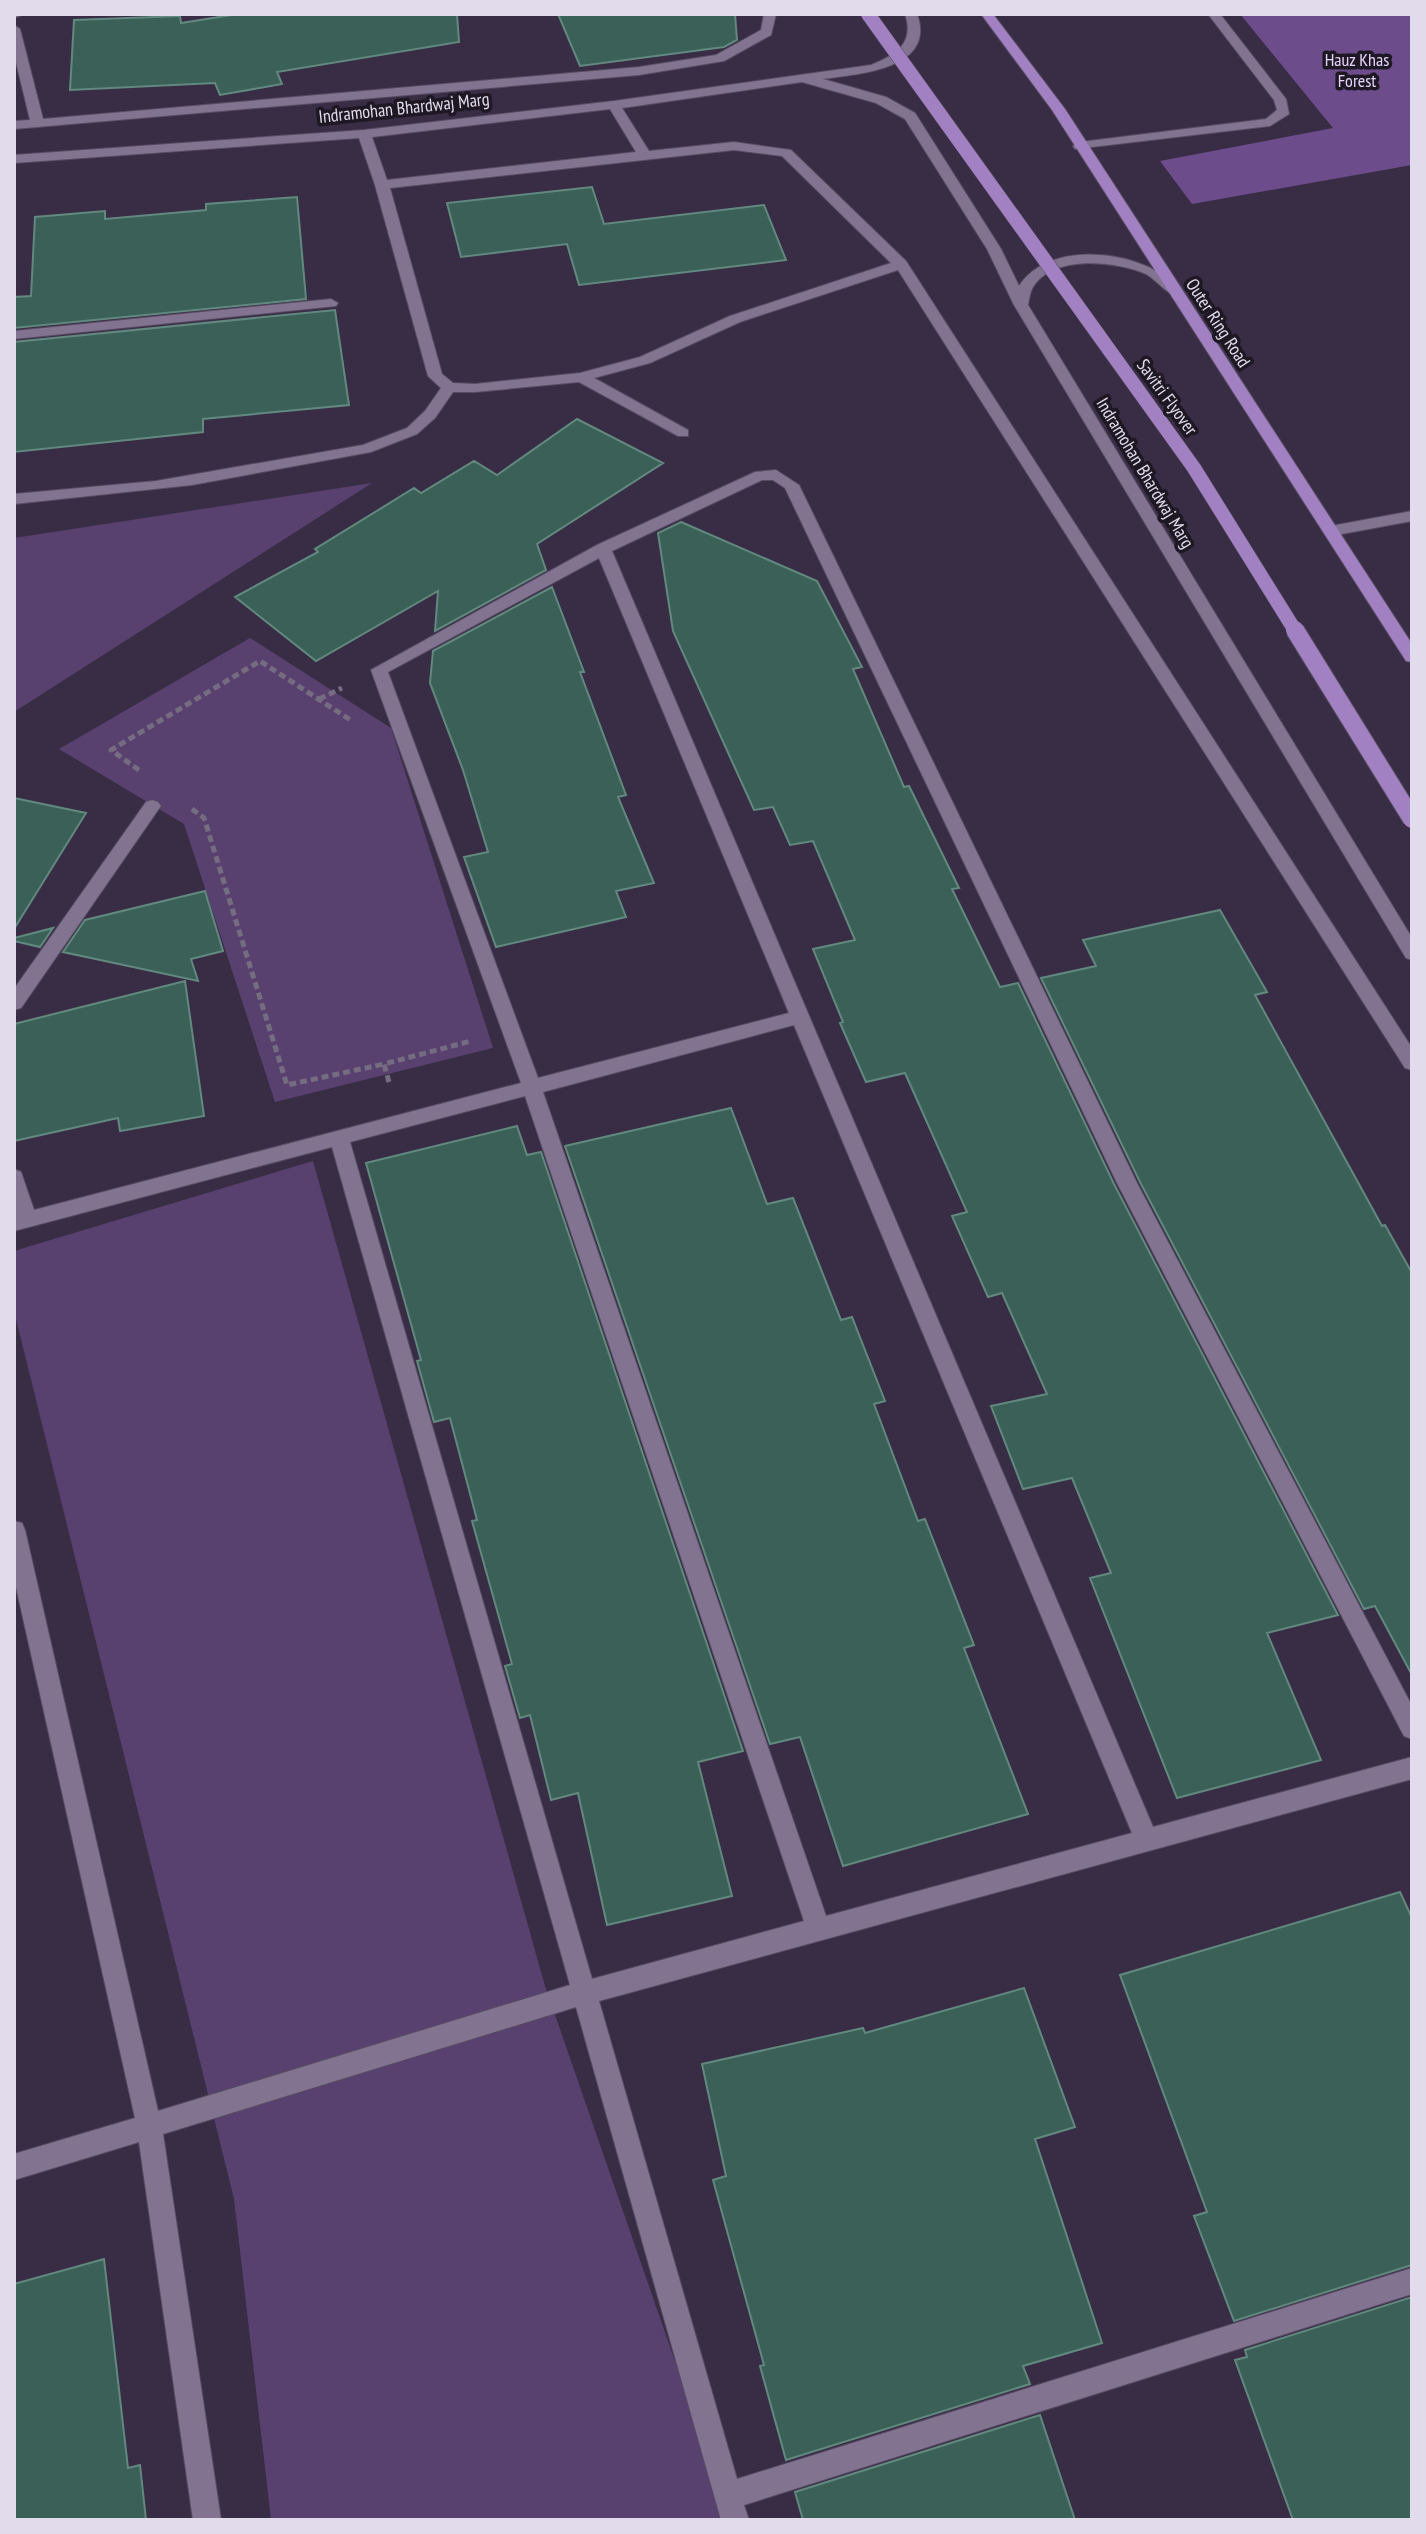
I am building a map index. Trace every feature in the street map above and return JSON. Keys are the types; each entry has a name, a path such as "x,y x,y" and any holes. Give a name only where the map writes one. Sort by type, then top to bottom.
{"main road":[{"name":"Savitri Flyover","path":"868,14 1194,468 1412,819"},
{"name":"Outer Ring Road","path":"987,14 1058,109 1412,657"}],"street":[{"name":"Indramohan Bhardwaj Marg","path":"14,125 639,71 719,58 767,32 770,14"},
{"path":"1080,146 1270,122 1284,111 1280,99 1214,14"},
{"name":"Indramohan Bhardwaj Marg","path":"14,159 364,134 614,105 874,68 894,61 907,51 915,39 917,28 912,15"},
{"path":"14,29 38,124"},
{"name":"Indramohan Bhardwaj Marg","path":"797,77 881,100 910,116 994,249 1021,305 1412,953"},
{"path":"614,105 645,155"},
{"path":"364,134 382,185 435,376 449,387 475,388 581,377 645,360 735,319 904,269"},
{"path":"382,185 734,146 786,153 904,269 1412,1063"},
{"path":"1021,305 1026,284 1038,275 1049,267 1083,259 1121,261 1155,273 1176,292"},
{"path":"14,335 331,303"},
{"path":"581,377 683,433"},
{"path":"14,499 76,496 230,475 374,447 407,434 433,413 449,387"},
{"path":"819,1929 532,1087 379,670 603,549 760,475 776,475 791,485 1127,1183 1412,1729"},
{"path":"1331,531 1412,516"},
{"path":"603,549 1146,1839"},
{"path":"14,1003 152,806"},
{"path":"14,1177 21,1221 800,1017"},
{"path":"339,1138 732,2508 1412,2281"},
{"path":"14,1530 149,2126 207,2520"},
{"path":"14,2167 584,1993 1412,1768"}],"path":[{"path":"146,775 111,750 260,661 353,722"},
{"path":"181,801 204,818 287,1085 474,1040"},
{"path":"384,1064 400,1122"}],"shaded area":[{"path":"372,483 14,712 14,538"},
{"path":"250,638 391,728 493,1048 275,1102 184,824 59,749"},
{"path":"313,1161 545,1986 730,2520 271,2520 234,2199 14,1311 14,1251"}],"green space":[{"name":"Hauz Khas Forest","path":"1240,14 1412,14 1412,165 1192,204 1160,161 1333,128"}],"building":[{"path":"238,14 457,14 459,42 277,72 282,84 220,95 215,83 70,90 74,20 180,16 181,23"},
{"path":"558,14 735,14 737,40 724,47 580,66"},
{"path":"592,187 604,224 764,205 786,260 579,285 567,244 461,257 447,203"},
{"path":"297,197 306,299 14,328 14,297 31,296 35,217 105,211 105,219 206,210 206,204"},
{"path":"335,310 349,405 203,419 203,432 14,452 14,342"},
{"path":"577,419 663,463 537,544 546,570 435,631 438,591 316,661 235,597 318,552 315,549 414,488 421,493 474,461 497,475"},
{"path":"681,522 817,581 862,667 853,669 904,787 909,786 959,888 952,889 1000,987 1018,983 1114,1184 1338,1615 1267,1633 1321,1760 1177,1798 1090,1578 1111,1573 1072,1478 1023,1489 991,1406 1047,1394 1002,1293 988,1297 952,1216 967,1212 905,1073 866,1082 840,1023 843,1022 813,949 855,940 813,841 790,845 773,807 754,810 673,631 658,533"},
{"path":"552,587 626,795 618,797 654,883 616,891 626,917 496,947 464,857 488,852 463,770 430,683 433,651"},
{"path":"14,798 86,813 14,929"},
{"path":"205,891 223,951 191,959 198,981 63,952 85,920"},
{"path":"1220,910 1267,992 1255,995 1382,1226 1385,1225 1412,1273 1412,1675 1375,1606 1364,1609 1140,1182 1041,978 1096,966 1083,940"},
{"path":"53,928 40,947 14,941 14,938"},
{"path":"185,981 204,1116 120,1131 118,1118 14,1141 14,1024"},
{"path":"731,1108 767,1204 793,1198 841,1320 852,1317 885,1401 874,1404 918,1521 925,1519 974,1645 964,1648 1028,1814 843,1866 800,1737 770,1744 565,1146"},
{"path":"517,1126 527,1155 541,1152 743,1751 698,1762 732,1896 607,1925 578,1793 551,1800 530,1715 520,1718 505,1666 512,1664 472,1521 477,1520 450,1418 434,1422 417,1361 421,1360 366,1163"},
{"path":"1400,1892 1412,1918 1412,2265 1234,2321 1194,2216 1207,2212 1120,1975"},
{"path":"1024,1988 1075,2127 1035,2139 1102,2343 1023,2366 1030,2384 786,2460 760,2366 764,2365 713,2180 726,2176 702,2064 863,2028 865,2033"},
{"path":"104,2259 128,2468 140,2465 146,2520 14,2520 14,2284"},
{"path":"1412,2297 1412,2520 1293,2520 1235,2360 1247,2357 1245,2350"},
{"path":"1040,2415 1075,2520 803,2520 795,2492"}]}
